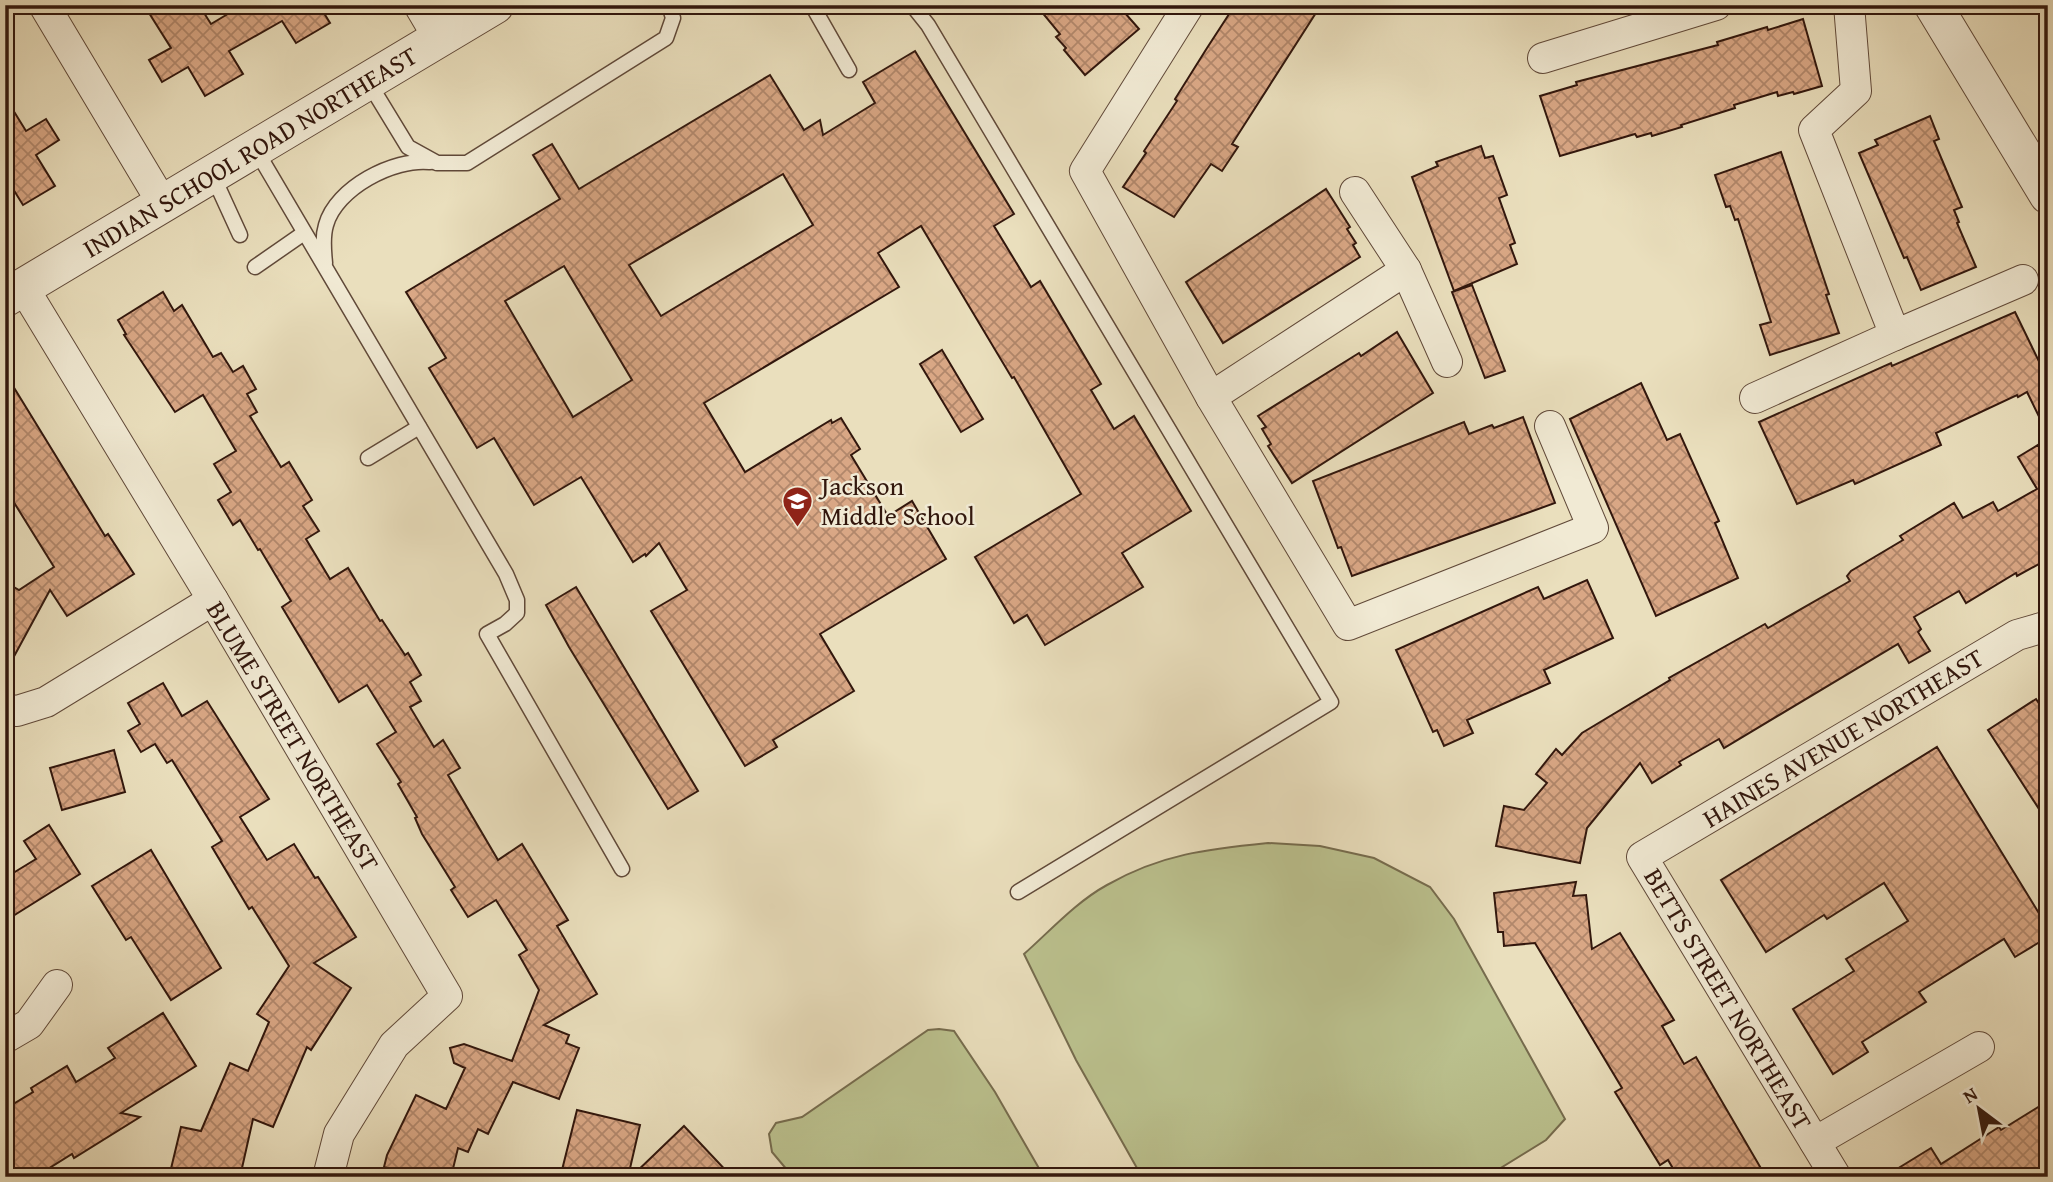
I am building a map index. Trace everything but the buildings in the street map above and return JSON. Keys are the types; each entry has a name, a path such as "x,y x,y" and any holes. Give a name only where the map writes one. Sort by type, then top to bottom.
{"street":[{"path":"44,5 163,204"},
{"path":"419,5 439,39"},
{"name":"INDIAN SCHOOL ROAD NORTHEAST","path":"14,293 495,5"},
{"path":"1544,58 1716,5"},
{"path":"1849,5 1856,91 1814,130 1895,335"},
{"path":"1933,5 2048,195"},
{"path":"1185,7 1085,171 1211,397 1348,625 1593,528 1550,426"},
{"path":"1355,192 1406,270 1447,362"},
{"path":"1211,397 1406,270"},
{"path":"1755,398 2024,280"},
{"name":"BLUME STREET NORTHEAST","path":"14,293 214,600 447,996 394,1045 339,1134 328,1177"},
{"path":"5,709 17,710 46,702 214,600"},
{"name":"HAINES AVENUE NORTHEAST","path":"1642,858 2017,635 2048,626"},
{"name":"BETTS STREET NORTHEAST","path":"1642,858 1836,1177"},
{"path":"5,1038 29,1024 57,985"},
{"path":"1815,1142 1979,1047"}],"lane":[{"path":"325,268 326,225 333,209 345,197 379,172 396,164 415,160 467,163 666,38 673,18 669,5"},
{"path":"812,5 849,70"},
{"path":"912,5 928,25 1331,702 1018,892"},
{"path":"368,82 408,147 437,163"},
{"path":"255,149 506,574 517,600 517,613 505,624 487,634 622,869"},
{"path":"213,175 240,235"},
{"path":"255,267 304,233"},
{"path":"368,458 419,427"}],"green space":[{"path":"1268,843 1320,846 1374,858 1430,887 1454,919 1565,1119 1546,1140 1486,1177 1142,1177 1076,1060 1024,954 1085,900 1107,885 1146,866 1185,855"},
{"path":"928,1030 954,1031 995,1092 1044,1177 793,1177 772,1152 769,1134 776,1123 802,1117"}],"place":[{"name":"Jackson Middle School","path":"798,528"}]}
